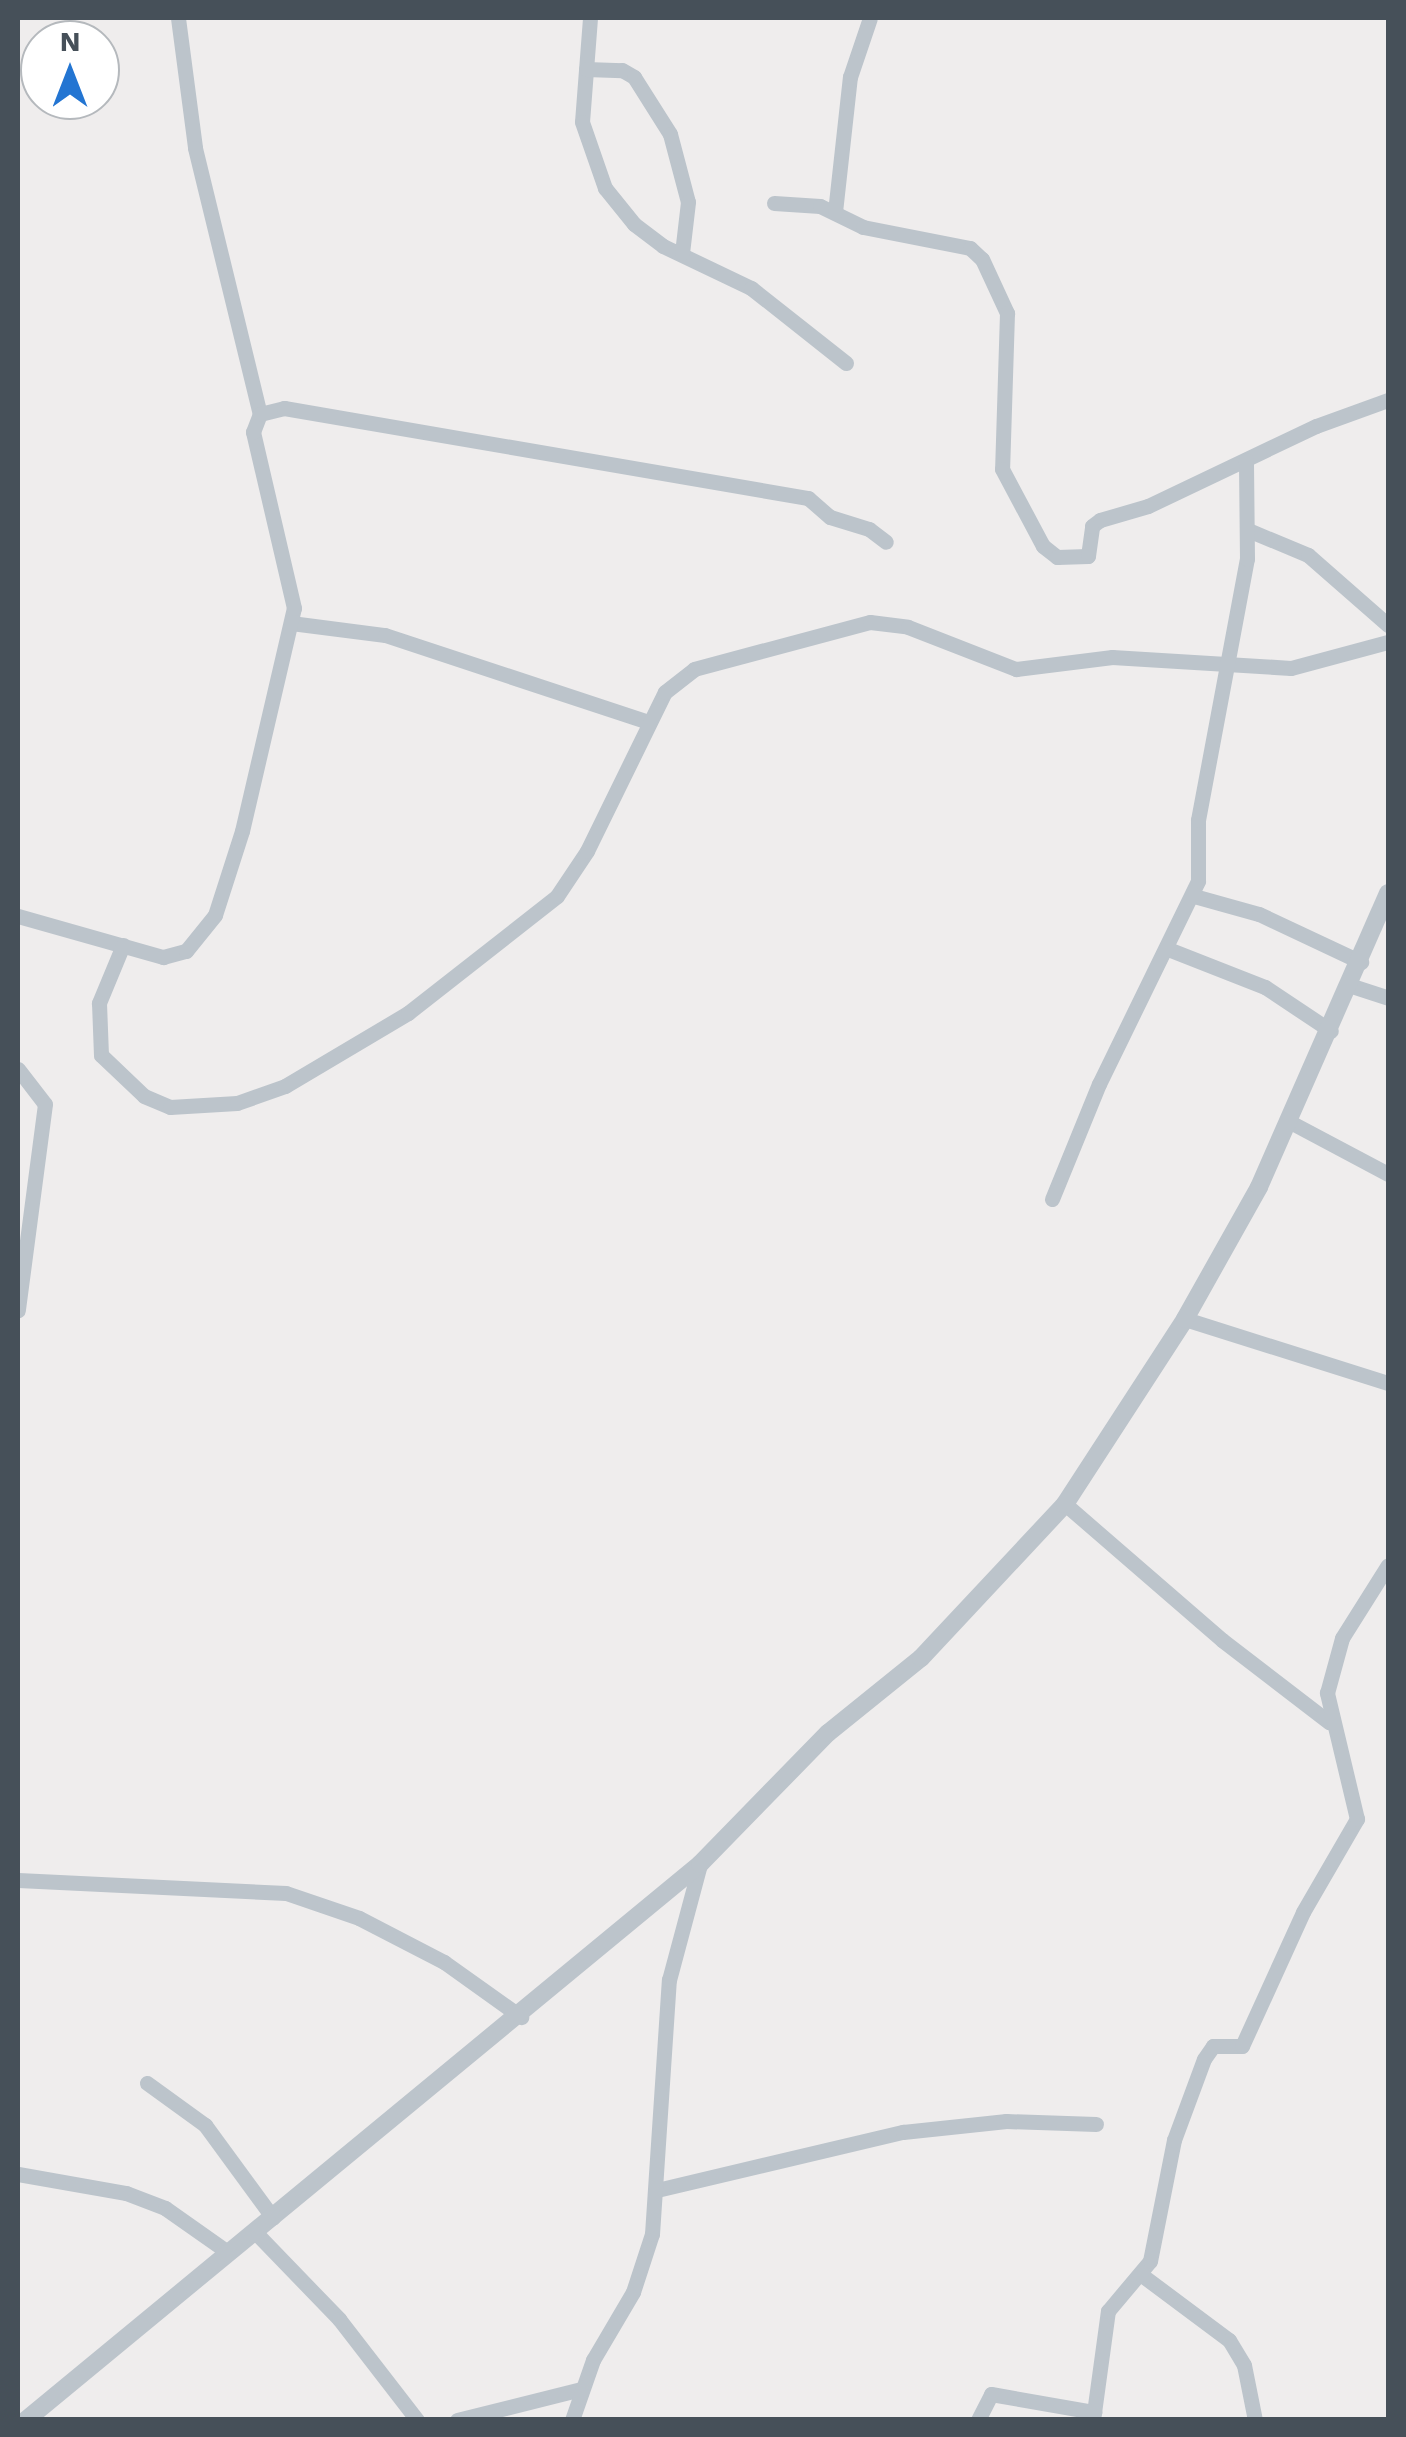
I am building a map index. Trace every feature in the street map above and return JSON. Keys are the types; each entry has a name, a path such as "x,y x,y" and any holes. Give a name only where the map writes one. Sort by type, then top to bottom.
{"street":[{"path":"18,916 154,956 176,956 215,916 242,832 292,624 292,589 252,432 260,414 195,148 178,18"},
{"path":"590,18 582,122 592,162 634,224 751,288 846,363"},
{"path":"835,212 850,77 870,18"},
{"path":"586,68 622,70 634,77 670,134 688,202 682,253"},
{"path":"774,204 835,212 890,236 970,248 982,259 1006,313 1002,469 1035,534 1058,557 1088,556 1090,531 1100,520 1148,506 1388,400"},
{"path":"260,414 284,408 808,498 830,517 869,529 886,542"},
{"path":"1052,1199 1098,1084 1194,896 1198,820 1248,530 1246,460"},
{"path":"1248,530 1308,555 1388,626"},
{"path":"123,945 102,985 96,1043 141,1093 178,1108 236,1103 285,1086 408,1014 557,896 587,851 665,692 694,669 870,622 908,628 1016,669 1112,656 1291,668 1388,642"},
{"path":"292,624 385,635 648,722"},
{"path":"26,2420 522,2017 700,1864 828,1733 921,1658 1065,1504 1185,1320 1292,1122 1388,893"},
{"path":"1194,896 1259,914 1362,962"},
{"path":"1168,949 1265,988 1332,1031"},
{"path":"1352,986 1388,998"},
{"path":"18,1069 45,1104 18,1310"},
{"path":"1292,1122 1388,1174"},
{"path":"1185,1320 1388,1383"},
{"path":"1065,1504 1222,1640 1329,1722"},
{"path":"978,2420 991,2394 1093,2416 1108,2312 1143,2276 1174,2140 1208,2051 1242,2046 1303,1912 1357,1819 1356,1798 1329,1722 1327,1693 1342,1638 1388,1564"},
{"path":"572,2420 581,2389 633,2292 658,2190 668,1980 700,1864"},
{"path":"18,1880 286,1893 359,1918 444,1962 522,2017"},
{"path":"147,2083 205,2125 273,2218"},
{"path":"658,2190 903,2132 1006,2121 1096,2124"},
{"path":"18,2174 126,2193 164,2208 229,2253"},
{"path":"256,2232 339,2319 416,2420"},
{"path":"1143,2276 1230,2340 1244,2365 1255,2420"},
{"path":"458,2420 581,2389"}]}
